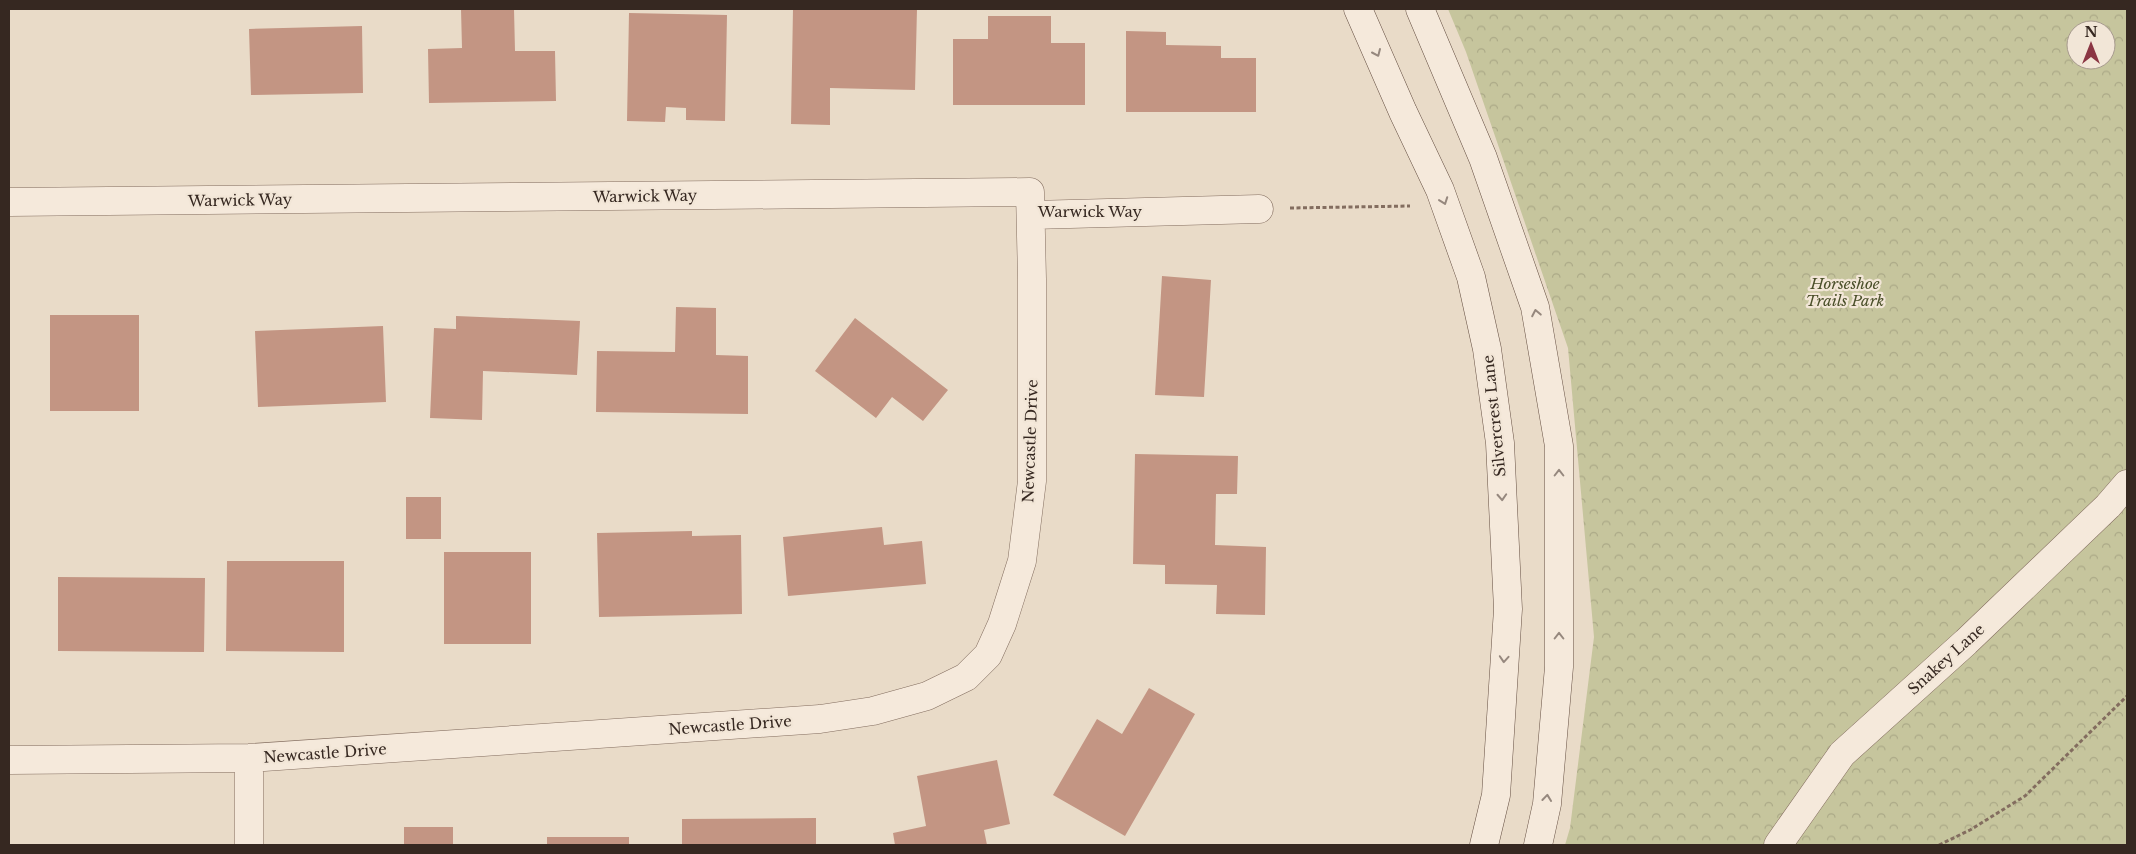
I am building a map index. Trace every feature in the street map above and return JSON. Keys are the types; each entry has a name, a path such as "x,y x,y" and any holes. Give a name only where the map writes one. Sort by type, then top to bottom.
{"street":[{"name":"Silvercrest Lane","path":"1358,9 1403,112 1440,190 1471,277 1487,349 1500,443 1508,609 1496,795 1484,845"},
{"path":"1420,9 1483,158 1535,307 1559,446 1559,667 1547,804 1538,845"},
{"name":"Warwick Way","path":"9,202 1030,192 1032,215 1259,209"},
{"name":"Newcastle Drive","path":"9,760 249,758 820,719 873,711 927,696 966,677 988,655 1002,624 1022,561 1032,482 1032,215"},
{"name":"Snakey Lane","path":"1778,845 1842,754 1966,642 2108,506 2127,484"},
{"path":"249,758 249,845"}],"path":[{"path":"1259,209 1410,206"},
{"path":"1939,845 1970,830 2024,796 2127,696"}],"green space":[{"name":"Horseshoe Trails Park","path":"1448,9 2127,9 2127,845 1565,845 1570,828 1594,637 1568,348 1466,52"}],"building":[{"path":"461,9 514,9 515,51 555,51 556,101 429,103 428,49 462,48"},
{"path":"793,9 917,9 915,90 830,88 830,125 791,124"},
{"path":"629,13 727,15 725,121 686,120 686,108 666,107 665,122 627,121"},
{"path":"988,16 1051,16 1051,43 1085,43 1085,105 953,105 953,39 988,39"},
{"path":"362,26 363,93 251,95 249,29"},
{"path":"1126,31 1166,32 1166,45 1221,46 1221,58 1256,58 1256,112 1126,112"},
{"path":"1162,276 1211,280 1204,397 1155,395"},
{"path":"676,307 716,308 716,355 748,356 748,414 596,412 597,351 675,352"},
{"path":"50,315 139,315 139,411 50,411"},
{"path":"456,316 580,321 577,375 483,371 482,420 430,418 434,328 456,329"},
{"path":"855,318 948,390 923,421 892,397 876,418 815,371"},
{"path":"383,326 386,402 258,407 255,331"},
{"path":"1135,454 1238,456 1237,494 1216,494 1215,545 1266,547 1265,615 1216,614 1217,585 1165,584 1165,565 1133,564"},
{"path":"406,497 441,497 441,539 406,539"},
{"path":"882,527 884,545 922,541 926,584 788,596 783,537"},
{"path":"692,531 692,536 741,535 742,614 599,617 597,533"},
{"path":"444,552 531,552 531,644 444,644"},
{"path":"227,561 344,561 344,652 226,651"},
{"path":"58,577 205,578 204,652 58,651"},
{"path":"1149,688 1195,714 1125,836 1053,795 1097,719 1122,734"},
{"path":"997,760 1010,824 984,830 987,845 895,845 893,833 926,826 917,776"},
{"path":"816,818 816,845 682,845 682,819"},
{"path":"404,827 453,827 453,845 404,845"},
{"path":"547,837 629,837 629,845 547,845"}]}
